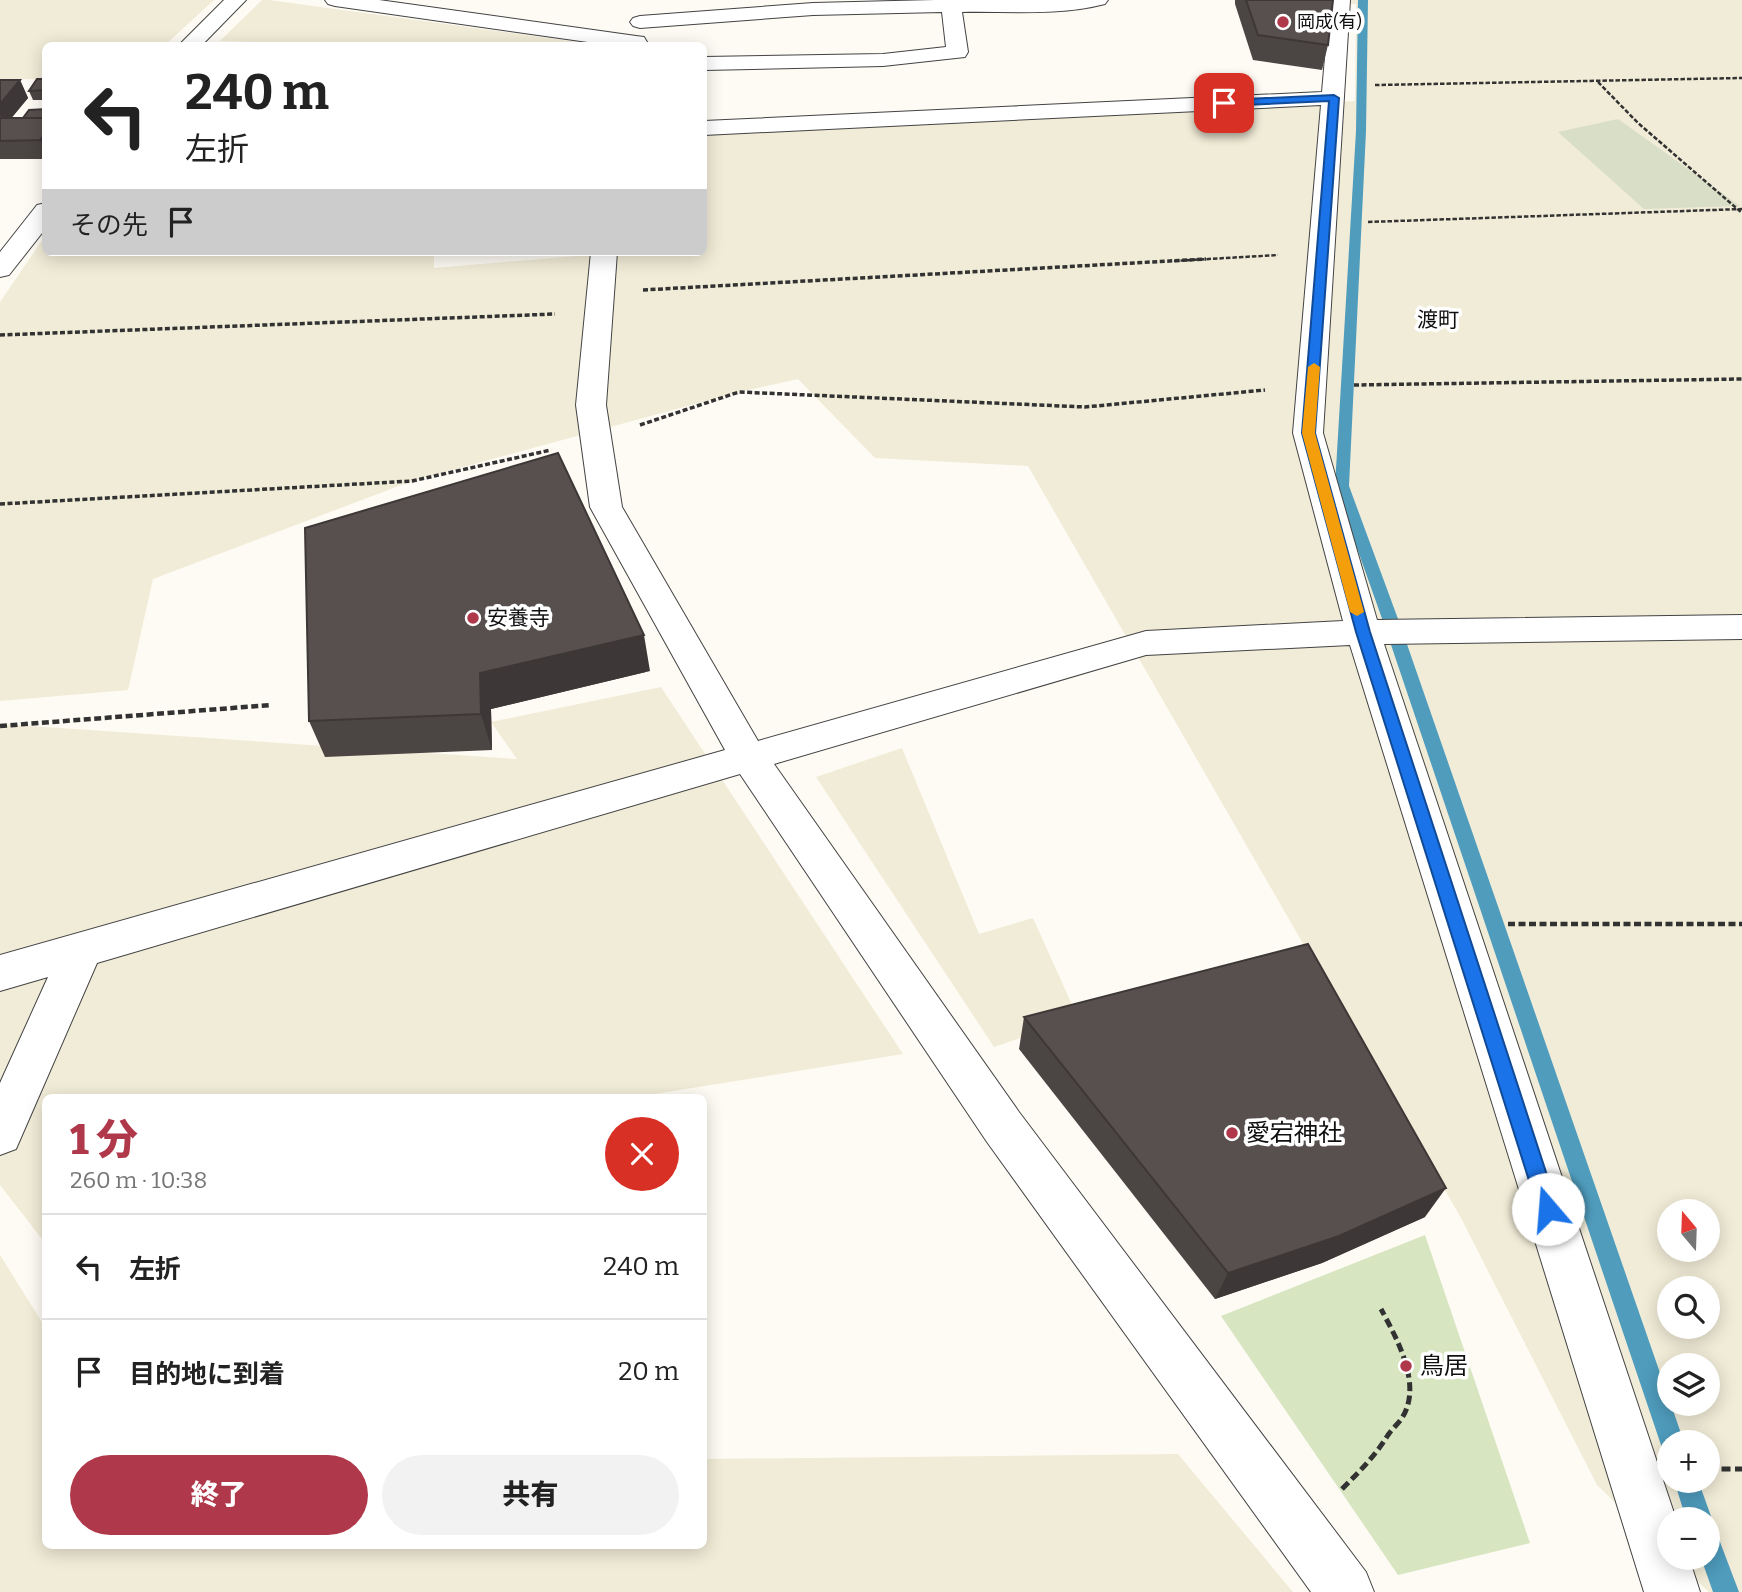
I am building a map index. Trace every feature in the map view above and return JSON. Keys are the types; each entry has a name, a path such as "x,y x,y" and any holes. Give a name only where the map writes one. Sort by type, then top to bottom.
{"street":[{"path":"192,42 236,0"},
{"path":"335,0 637,37 813,9 1098,0"},
{"path":"637,37 644,0"},
{"path":"1317,2 1340,2 1308,433 1363,632 1672,1592"},
{"path":"707,64 883,60 957,52 951,6"},
{"path":"707,128 1334,92"},
{"path":"0,269 42,217"},
{"path":"604,256 591,405 606,507 748,757 1003,1127 1346,1592"},
{"path":"0,973 1146,643 1363,632 1742,627"},
{"path":"0,1134 81,950"}],"path":[{"path":"1334,92 1742,78"},
{"path":"1597,81 1638,123 1741,210"},
{"path":"1325,223 1741,210"},
{"path":"0,335 600,302 1322,252"},
{"path":"0,504 412,481 596,440 739,391 1085,407 1312,386 1742,379"},
{"path":"0,726 271,705"},
{"path":"1457,924 1742,924"},
{"path":"1340,1491 1375,1457 1403,1417 1410,1396 1406,1366 1396,1337 1381,1309"},
{"path":"1720,1469 1742,1469"}],"shaded area":[{"path":"0,0 214,0 168,42 42,42 42,79 0,79"},
{"path":"262,0 269,0 577,42 255,42 220,41"},
{"path":"1256,0 1742,0 1742,1592 1709,1592 1685,1570 1720,1570 1720,1507 1657,1507 1657,1543 1597,1485 1461,1218 1028,466 875,458 798,379 739,392 412,481 153,579 128,690 0,701 0,302 42,240 42,256 434,256 434,268 576,256 707,256 707,135 1355,101 1356,4"},
{"path":"661,687 903,1054 655,1094 42,1094 42,1239 0,1185 0,724 517,759 491,722"},
{"path":"902,748 979,934 1033,918 1078,1018 994,1047 816,777"},
{"path":"0,1255 42,1322 42,1549 707,1549 707,1459 1178,1454 1293,1592 0,1592"}],"green space":[{"path":"1618,119 1740,206 1644,209 1558,132"},
{"path":"1425,1235 1530,1543 1398,1575 1221,1316"}],"building":[{"path":"1246,0 1333,0 1328,45 1258,35"},
{"path":"37,79 42,79 42,90 29,91"},
{"path":"0,80 20,80 0,104"},
{"path":"42,109 42,118 23,118 29,110"},
{"path":"0,118 42,118 40,140 0,141"},
{"name":"安養寺","path":"558,453 644,635 480,673 481,714 309,721 305,528"},
{"name":"愛宕神社","path":"1308,944 1446,1188 1339,1236 1228,1273 1024,1017"}],"waterway":[{"path":"1363,0 1361,131 1342,486 1393,627 1668,1430"},
{"path":"1690,1493 1695,1507"},
{"path":"1718,1570 1726,1592"}],"slow traffic":[{"path":"1314,367 1308,433 1357,612"}],"place":[{"name":"岡成(有)","path":"1283,22"},
{"name":"安養寺","path":"473,618"},
{"name":"愛宕神社","path":"1232,1133"},
{"name":"鳥居","path":"1406,1366"}],"district":[{"name":"渡町","path":"1438,320"}],"route":[{"path":"1224,103 1334,98 1308,433 1363,632 1548,1209"}]}
